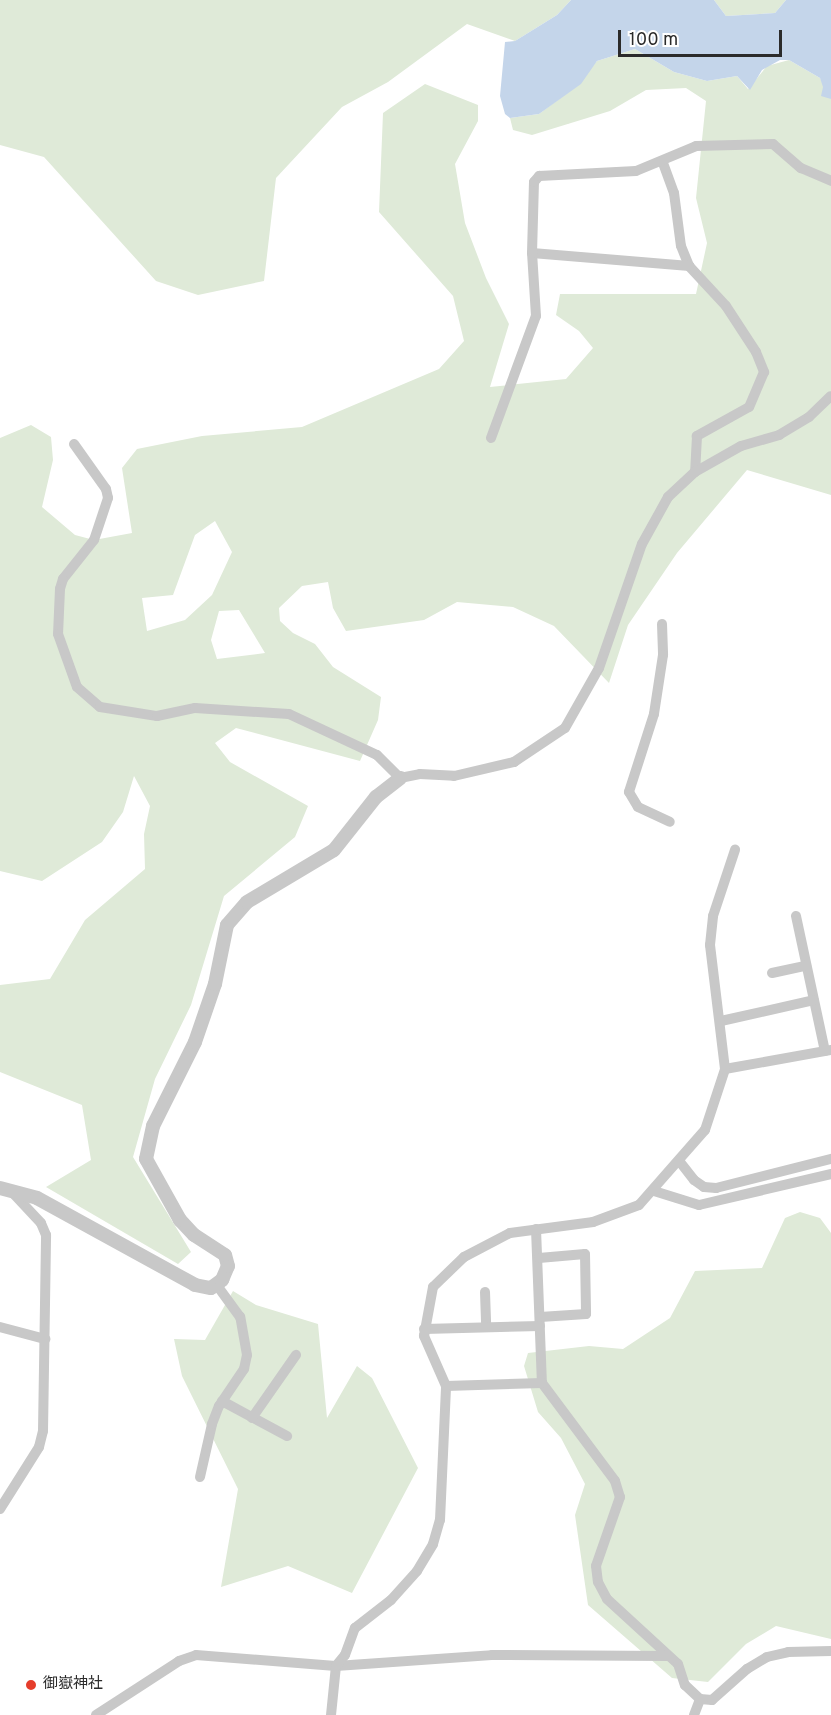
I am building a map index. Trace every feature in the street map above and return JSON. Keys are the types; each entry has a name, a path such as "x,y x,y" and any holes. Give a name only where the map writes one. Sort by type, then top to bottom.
{"street":[{"path":"491,438 536,316 532,253 534,182 539,176 622,173 663,163 696,146 772,144 801,168 831,181"},
{"path":"663,163 674,194 681,246 689,266 726,306 756,352 764,372 749,407 697,436 695,472"},
{"path":"532,253 689,266"},
{"path":"4,1188 37,1198 195,1285 211,1288 216,1284 228,1266 225,1255 194,1235 180,1220 146,1159 153,1126 195,1042 215,984 219,949 227,925 247,902 334,850 376,797 400,778 420,774 454,776 505,765 543,746 565,728 599,668 642,544 668,497 695,472 741,446 779,435 809,417 831,396"},
{"path":"74,444 106,489 108,498 94,540 63,579 60,589 58,634 77,687 100,707 157,716 195,708 289,714 377,755 400,778"},
{"path":"662,624 663,655 654,714 629,792 638,807 670,822"},
{"path":"331,1715 336,1666 345,1655 355,1628 405,1586 433,1544 440,1520 446,1386 424,1329 433,1287 447,1269 510,1233 616,1215 639,1205 680,1162 705,1130 725,1069 722,1021 710,945 712,916 735,850"},
{"path":"725,1069 828,1051 814,1000 796,916"},
{"path":"772,973 807,966"},
{"path":"722,1021 814,1000"},
{"path":"680,1162 694,1180 704,1187 716,1188 831,1159"},
{"path":"654,1191 699,1205 831,1174"},
{"path":"0,1509 41,1439 45,1340 46,1234 41,1223 4,1188"},
{"path":"536,1229 539,1258 542,1383 615,1480 620,1497 596,1566 598,1582 607,1599 678,1664 685,1684 700,1700 712,1700 747,1669 768,1657 788,1652 831,1651"},
{"path":"424,1329 540,1322 586,1314 585,1254 539,1258"},
{"path":"200,1477 212,1424 222,1401 244,1369 247,1354 240,1317 216,1284"},
{"path":"485,1292 486,1327"},
{"path":"0,1328 45,1340"},
{"path":"252,1418 296,1355"},
{"path":"446,1386 542,1383"},
{"path":"222,1401 287,1436"},
{"path":"96,1715 179,1661 196,1655 336,1666 492,1655 667,1656"},
{"path":"694,1715 700,1700"}],"green space":[{"path":"0,0 571,0 557,15 515,41 467,24 388,82 342,107 276,178 264,281 198,295 156,281 44,157 0,145"},
{"path":"714,0 786,0 775,13 726,16"},
{"path":"635,49 674,72 707,81 737,76 748,89 767,66 789,60 820,78 831,99 831,495 747,470 677,553 628,625 609,683 554,626 513,607 457,602 424,620 346,631 333,608 328,582 302,586 279,608 280,621 293,633 315,644 333,667 381,697 378,720 360,761 236,728 215,743 230,762 308,806 295,837 224,896 191,1005 155,1079 133,1157 191,1252 178,1264 46,1187 91,1160 82,1105 0,1072 0,985 50,979 85,920 145,869 144,834 150,806 134,776 123,812 102,842 42,881 0,871 0,438 31,425 51,437 53,460 42,507 75,535 94,540 132,533 122,468 137,449 202,436 302,427 439,369 464,341 453,296 379,212 383,113 425,84 478,105 478,121 455,164 465,223 486,278 509,324 490,387 566,379 593,348 579,331 556,315 560,294 696,294 707,243 696,198 706,101 686,88 646,90 610,111 532,135 513,130 510,118 539,114 575,87 597,61","holes":["215,521 232,552 212,595 185,620 147,631 142,598 173,595 195,535","239,610 265,653 217,659 211,640 219,611"]},
{"path":"800,1212 820,1218 831,1233 831,1639 776,1626 746,1644 708,1682 672,1678 588,1605 575,1515 585,1484 561,1438 538,1412 524,1366 528,1353 589,1346 623,1349 670,1318 695,1271 762,1268 785,1218"},
{"path":"233,1291 256,1305 318,1324 327,1418 357,1366 372,1378 418,1468 352,1593 288,1566 221,1587 238,1489 182,1376 174,1339 205,1340"}],"water":[{"path":"571,0 714,0 726,16 775,13 786,0 831,0 831,99 821,96 823,87 820,78 789,60 780,60 762,70 750,90 737,76 707,81 674,72 635,49 597,61 581,84 539,114 510,118 505,114 500,96 505,42 515,41 557,15"}],"place":[{"name":"御嶽神社","path":"31,1685"}]}
